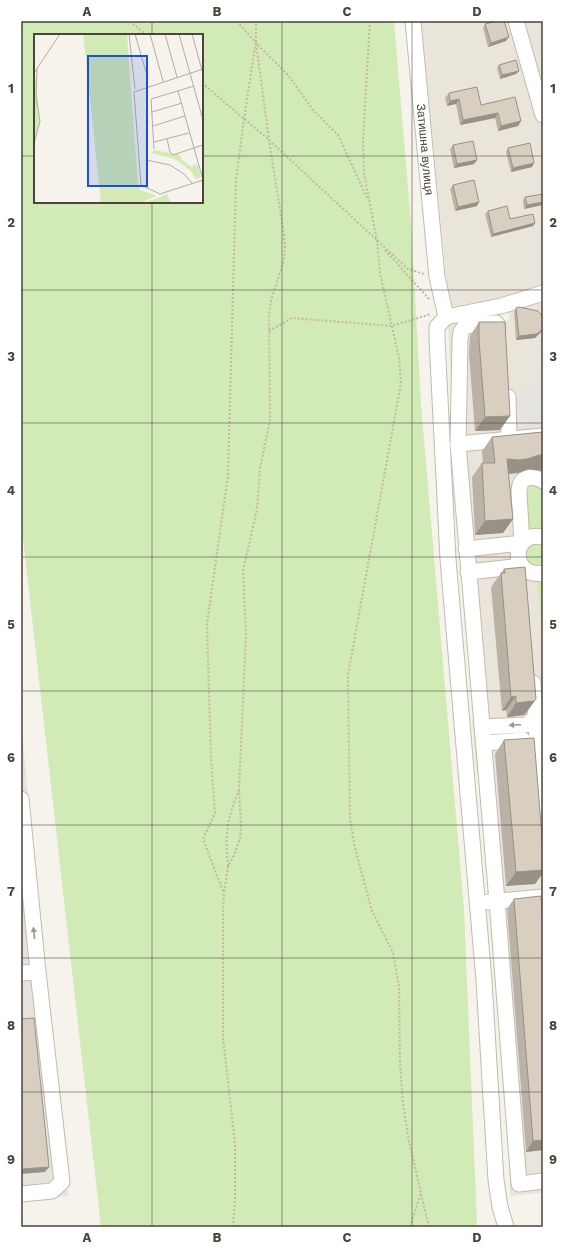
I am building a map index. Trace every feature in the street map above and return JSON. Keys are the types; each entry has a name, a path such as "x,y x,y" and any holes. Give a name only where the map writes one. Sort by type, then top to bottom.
{"street":[{"name":"Затишна вулиця","path":"413,21 437,277 446,317"},
{"path":"516,21 543,115"},
{"path":"506,1227 500,1207 496,1180 484,981 448,559 437,327 446,317 500,306 543,293"},
{"path":"505,333 502,327 496,323 465,326 461,332 458,444 497,901 518,1184"},
{"path":"507,385 509,438"},
{"path":"458,444 543,436"},
{"path":"526,585 523,567 518,555 522,543 518,494 519,486 522,481 528,478 536,477 543,480"},
{"path":"466,549 522,543 531,537 543,537"},
{"path":"468,572 523,567 531,573 537,574 543,572"},
{"path":"532,671 539,716 543,818"},
{"path":"482,727 526,725 539,716"},
{"path":"484,743 528,740 540,744"},
{"path":"21,799 38,972 62,1182 52,1191 21,1194"},
{"path":"477,902 543,897"},
{"path":"21,974 38,972"},
{"path":"496,1180 518,1184 543,1180"}],"path":[{"path":"130,21 145,34"},
{"path":"237,21 256,43 289,76 313,110 338,135 370,205"},
{"path":"228,867 240,838 241,826 239,789 246,634 243,571 257,509 260,468 270,420 271,395 268,331 271,300 284,260 285,247 256,43 256,21"},
{"path":"370,21 363,139 364,173 378,241 380,273 399,358 401,383 348,675 350,820 355,848 372,911 393,953 399,987 400,1063 403,1104 409,1141 429,1227"},
{"path":"224,893 204,839 215,813 210,759 207,624 228,475 236,180 256,43"},
{"path":"203,84 269,140 408,269 437,277"},
{"path":"378,241 429,299"},
{"path":"268,331 292,318 392,326 440,311 446,317"},
{"path":"233,1227 235,1200 235,1144 223,1038 224,893 228,867 226,835 239,789"},
{"path":"410,1227 421,1192"}],"shaded area":[{"path":"421,21 543,21 543,1193 510,1196 508,1119 480,773 476,770 472,720 475,716 457,472 453,470 447,417 452,415 448,325 509,320 507,297 449,307"},
{"path":"543,388 543,429 522,431 518,391"},
{"path":"21,723 68,1196 21,1201"}],"green space":[{"path":"21,21 394,21 411,223 421,404 464,910 478,1227 101,1227 21,521"},
{"path":"532,485 539,486 543,490 543,527 535,530 528,529 525,487"},
{"path":"543,541 543,569 527,565 525,547"},
{"path":"537,582 543,582 543,645"}],"building":[{"path":"504,21 509,37 491,43 485,24"},
{"path":"516,60 519,71 502,75 499,65"},
{"path":"477,87 481,105 515,97 521,121 501,126 498,113 463,120 459,99 450,101 449,93"},
{"path":"473,141 477,160 457,164 453,145"},
{"path":"530,143 534,163 513,168 508,148"},
{"path":"474,180 479,202 458,207 453,185"},
{"path":"543,194 543,202 527,205 525,197"},
{"path":"507,206 510,219 533,214 535,223 493,234 488,211"},
{"path":"519,307 538,311 543,317 543,329 537,334 519,336 516,308"},
{"path":"479,322 505,322 510,416 485,417"},
{"path":"543,432 543,455 518,460 507,459 513,519 485,521 482,463 495,463 492,437"},
{"path":"525,567 536,699 534,701 516,703 516,696 511,697 501,573 505,573 504,569"},
{"path":"534,738 543,849 543,870 516,872 504,740"},
{"path":"541,896 543,920 543,1140 533,1141 514,899"},
{"path":"34,1018 49,1167 21,1169 21,1019"}]}
